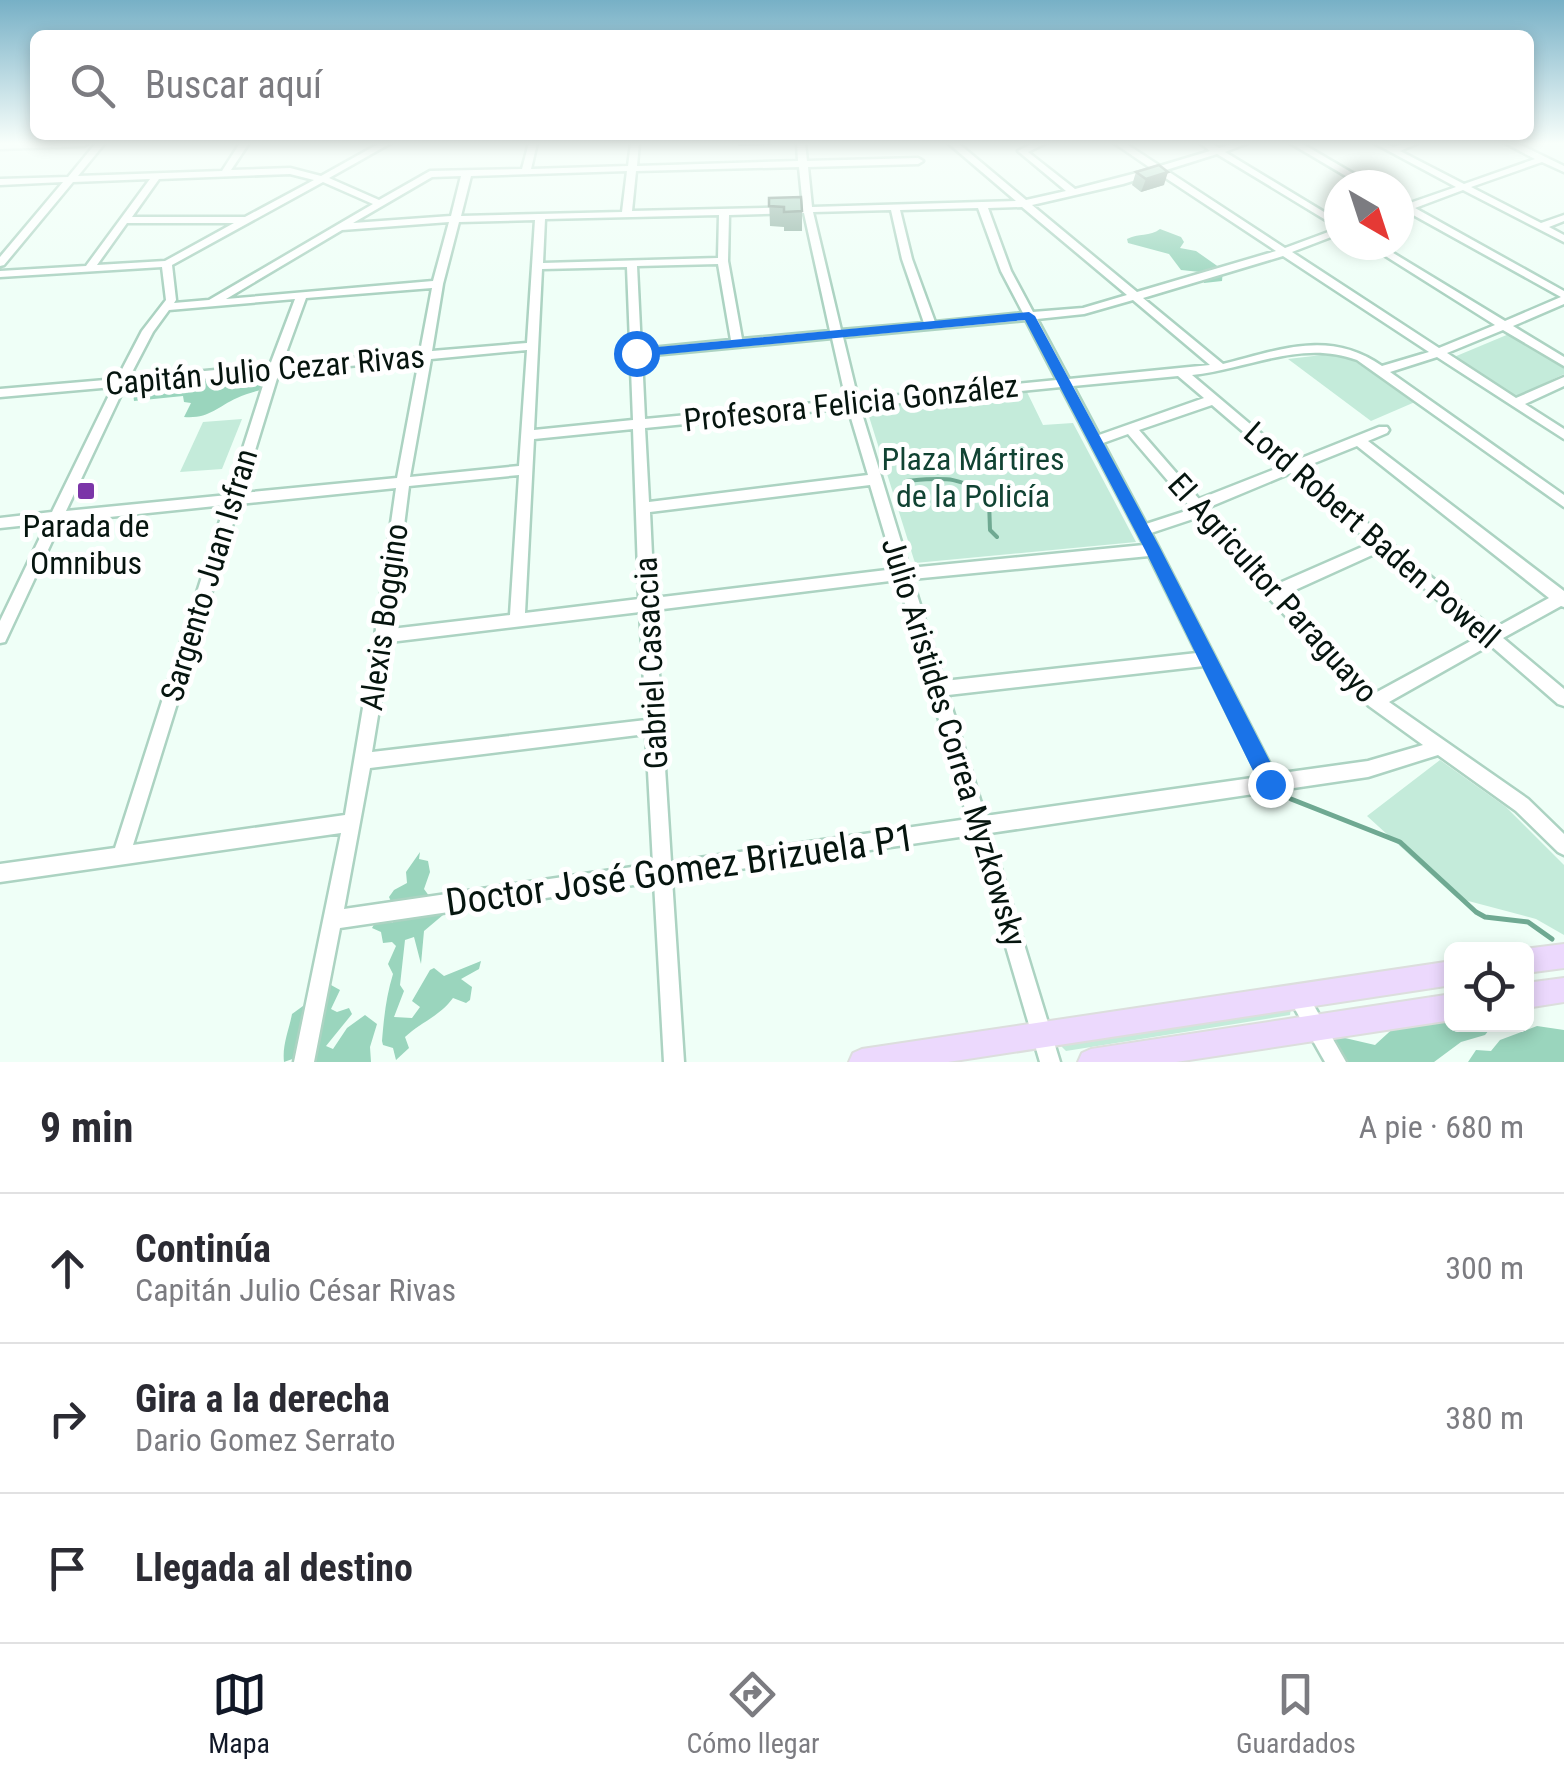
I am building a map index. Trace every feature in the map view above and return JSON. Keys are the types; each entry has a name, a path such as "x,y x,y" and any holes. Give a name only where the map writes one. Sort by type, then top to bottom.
{"main road":[{"path":"1534,960 1564,956"},
{"path":"862,1062 1046,1048 1298,996 1444,973"},
{"path":"1534,995 1564,990"},
{"path":"1090,1062 1444,1009"}],"street":[{"path":"0,263 59,193"},
{"path":"88,270 145,193"},
{"path":"0,274 167,264 297,193"},
{"path":"354,193 379,203"},
{"path":"214,301 397,193"},
{"name":"Alexis Boggino","path":"304,1062 352,822 383,636 403,482 438,284 460,193"},
{"path":"627,213 630,193"},
{"name":"Julio Aristides Correa Myzkowsky","path":"806,193 853,405 1046,1048"},
{"path":"1010,193 1221,368"},
{"path":"340,227 627,213 1024,204 1070,193"},
{"path":"1193,193 1564,436"},
{"path":"1283,193 1324,219"},
{"path":"1414,203 1443,193"},
{"path":"1474,193 1564,239"},
{"path":"982,205 1006,270 1154,550 1270,784"},
{"path":"896,208 907,259 930,324"},
{"path":"724,212 723,261 737,342"},
{"path":"1414,214 1564,297"},
{"path":"516,620 540,217"},
{"path":"1540,227 1564,218"},
{"path":"126,220 247,220"},
{"path":"636,353 1084,311 1282,253 1324,235"},
{"path":"1397,260 1564,362"},
{"path":"536,266 723,261"},
{"path":"0,637 120,384 148,331 167,307 172,294 167,264"},
{"name":"Gabriel Casaccia","path":"632,264 674,1062"},
{"path":"167,307 438,284"},
{"name":"Sargento Juan Isfran","path":"121,856 274,370 302,296"},
{"path":"1380,371 1437,353 1564,297"},
{"name":"Capitán Julio Cezar Rivas","path":"0,393 530,346"},
{"name":"Profesora Felicia González","path":"526,435 1221,368 1277,352 1333,348 1353,353 1380,371"},
{"name":"Lord Robert Baden Powell","path":"1180,371 1564,699"},
{"path":"1380,371 1564,502"},
{"path":"1516,403 1564,381"},
{"path":"1096,441 1215,399"},
{"path":"1142,531 1382,430"},
{"name":"El Agricultor Paraguayo","path":"1132,431 1273,593 1374,701 1522,805 1564,846"},
{"path":"1360,441 1563,599 1374,701"},
{"path":"0,523 523,470"},
{"path":"642,508 876,479"},
{"path":"1273,593 1382,544"},
{"path":"383,636 904,574 1154,550"},
{"path":"939,689 1206,658"},
{"path":"362,762 654,726"},
{"name":"Doctor José Gomez Brizuela P1","path":"332,920 1368,769 1441,746"},
{"path":"0,873 352,822"},
{"path":"1298,996 1336,1062"}],"green space":[{"path":"1160,229 1181,237 1184,242 1180,248 1196,251 1223,270 1222,281 1204,283 1200,272 1181,270 1169,254 1128,243 1131,237"},
{"path":"1509,334 1564,368 1564,374 1516,397 1454,357"},
{"path":"1339,353 1415,402 1371,421 1288,359"},
{"path":"275,375 276,385 200,416 184,417 191,403 184,402 183,396 134,401 133,393 153,384 193,383 214,376 232,381"},
{"name":"Plaza Mártires de la Policía","path":"1026,390 1043,425 1073,423 1136,542 915,563 866,407"},
{"path":"242,419 222,469 180,472 203,422"},
{"path":"1440,760 1506,807 1564,865 1564,935 1536,919 1457,898 1367,816"},
{"path":"420,852 419,859 428,861 430,872 424,889 443,915 424,931 421,964 414,937 405,940 400,985 404,991 394,1017 412,1018 420,1007 412,1001 430,970 434,968 444,976 481,961 479,969 461,979 472,987 470,1000 466,1003 453,998 411,1032 405,1037 409,1048 396,1060 393,1048 382,1041 393,974 388,964 396,946 383,943 381,932 372,928 376,921 392,923 398,917 389,897 407,883 406,872"},
{"path":"331,985 340,990 331,1009 337,1012 349,1008 352,1014 326,1046 333,1049 347,1028 365,1015 377,1024 370,1047 371,1062 300,1062 298,1057 284,1062 292,1014 303,1006 309,1008"},
{"path":"1291,1009 1290,1015 1066,1051 1061,1046"},
{"path":"1444,1013 1444,1032 1487,1032 1461,1042 1434,1062 1326,1062 1332,1035 1375,1045 1399,1023"},
{"path":"1534,1027 1564,1030 1564,1062 1468,1062 1476,1050 1491,1051 1500,1040 1534,1032"}],"building":[{"path":"801,197 802,211 784,212 784,207 769,206 769,198"}],"waterway":[{"path":"906,481 941,479 961,482 980,492 989,501 990,530 997,537"},
{"path":"1291,799 1400,842 1476,912 1485,917 1528,922 1552,939"}],"place":[{"name":"Parada de Omnibus","path":"86,491"}],"route":[{"path":"636,353 1029,316 1154,550 1270,784"}]}
